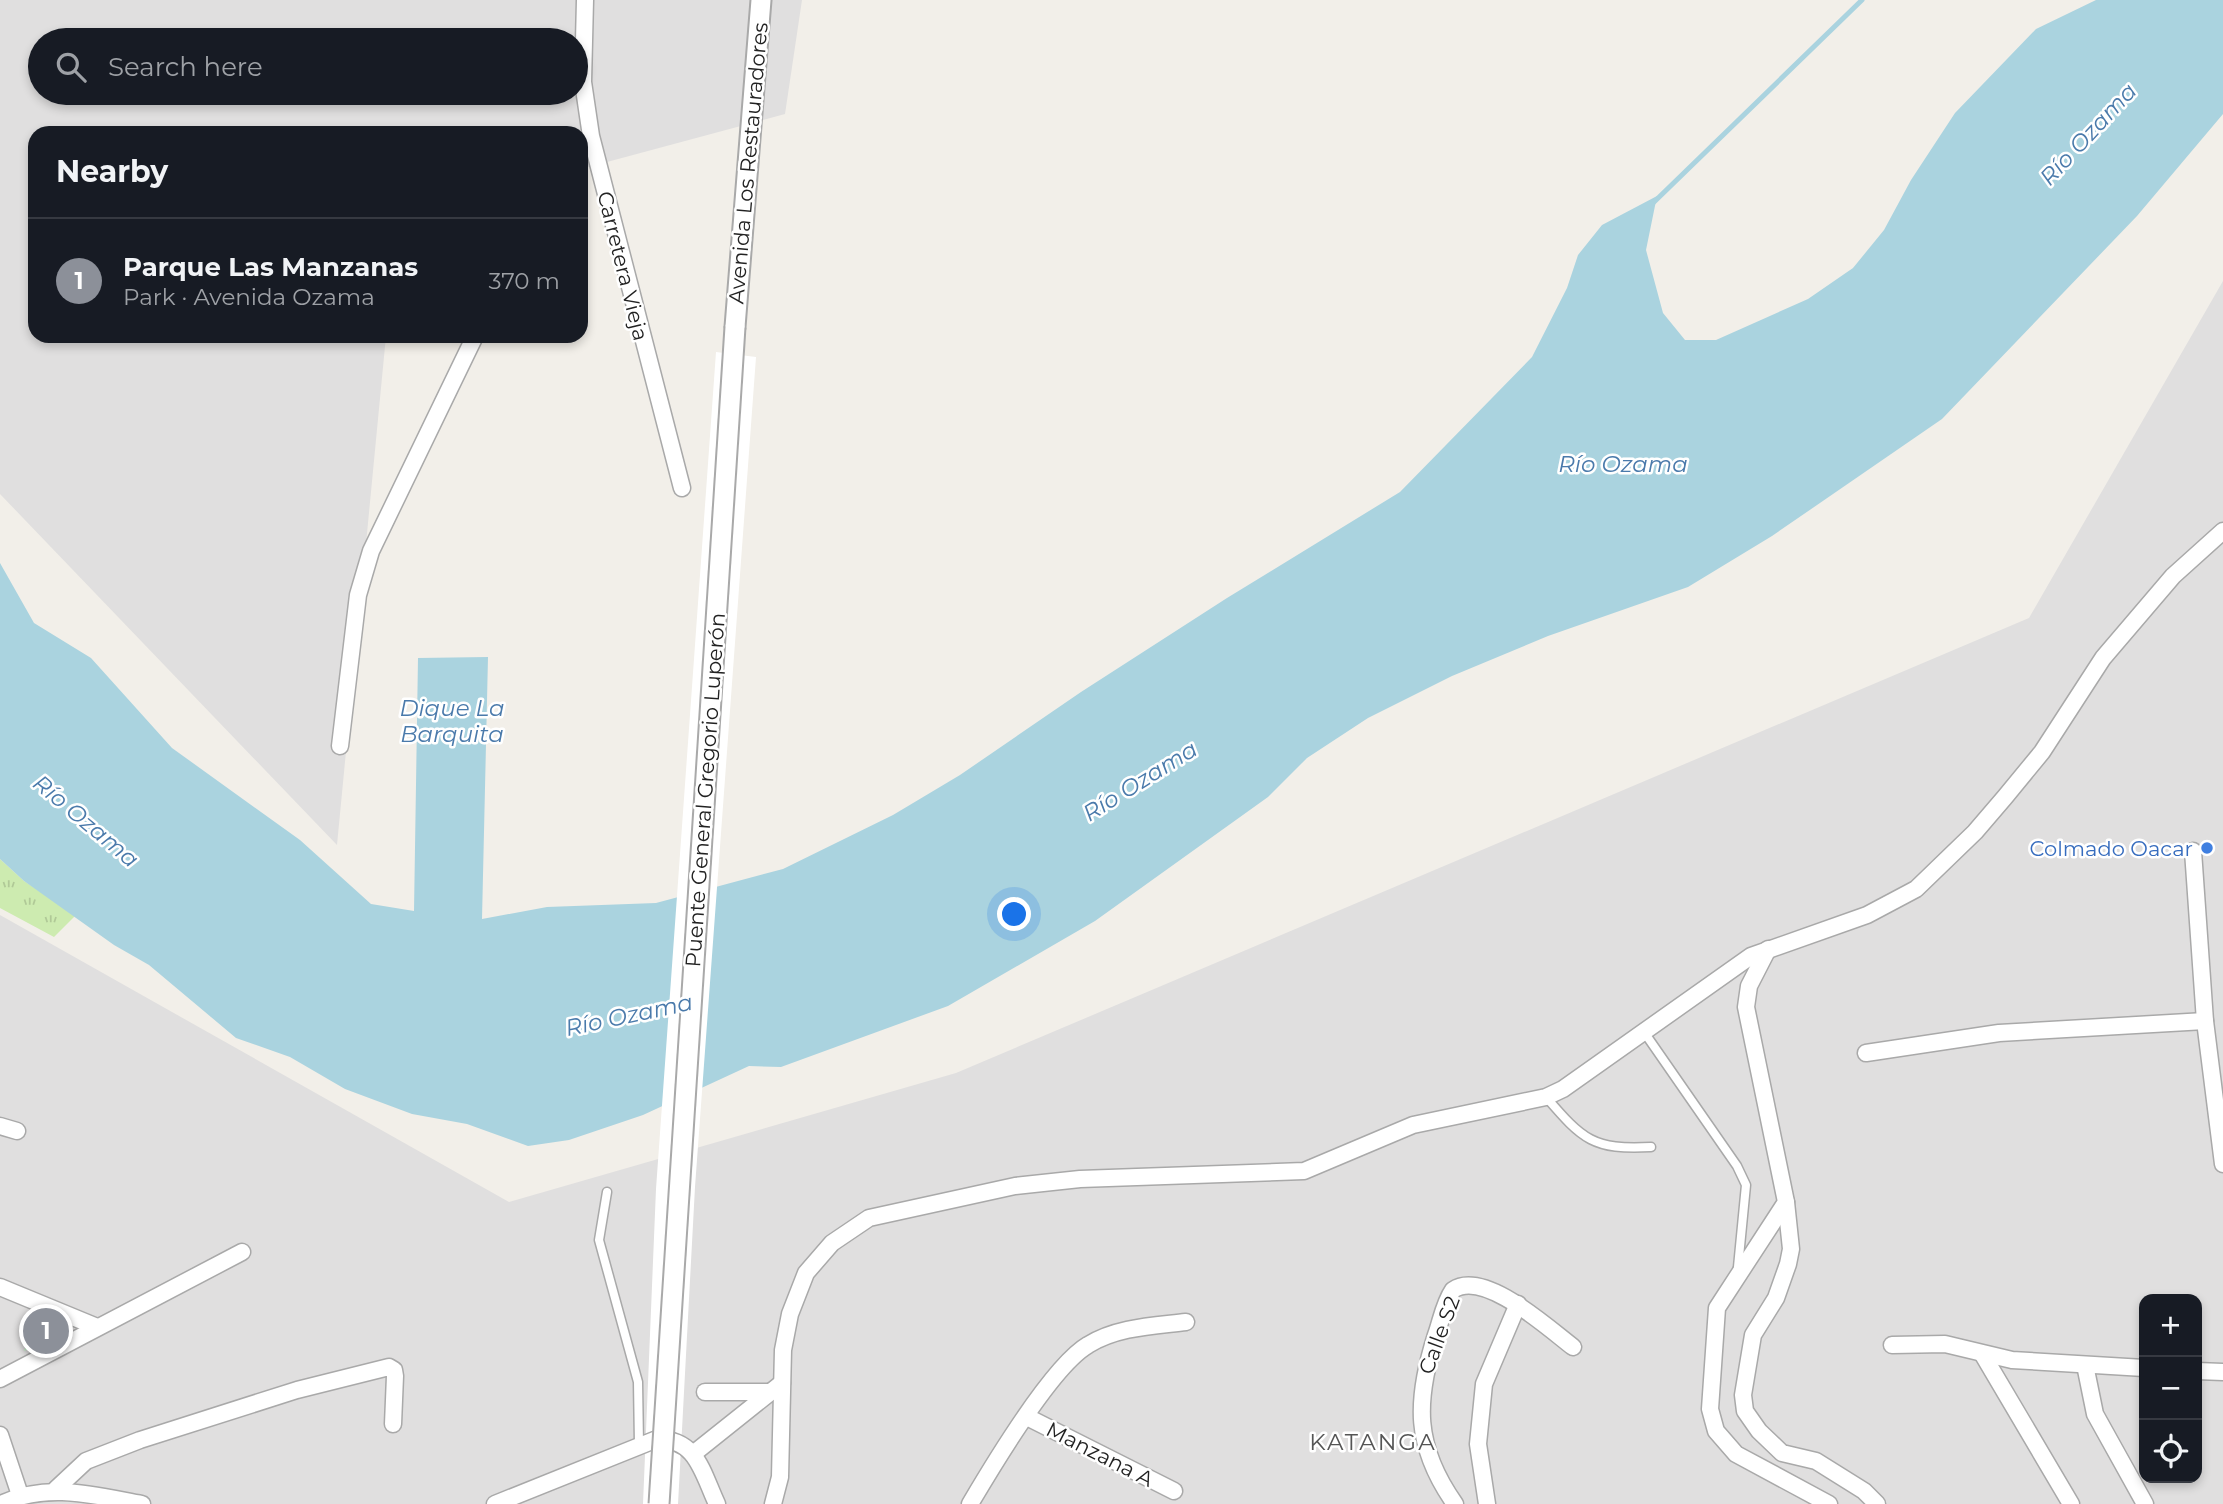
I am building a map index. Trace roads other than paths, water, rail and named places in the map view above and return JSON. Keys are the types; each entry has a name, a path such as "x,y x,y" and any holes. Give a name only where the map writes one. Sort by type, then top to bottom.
{"street":[{"name":"Carretera Vieja","path":"584,28 585,0"},
{"name":"Avenida Los Restauradores","path":"735,327 761,0"},
{"name":"Carretera Vieja","path":"584,105 585,126"},
{"name":"Carretera Vieja","path":"588,145 681,488"},
{"name":"Puente General Gregorio Luperón","path":"659,1504 735,327"},
{"path":"341,746 358,595 371,551 472,343"},
{"path":"773,1504 780,1477 776,1387 790,1314 806,1273 832,1243 869,1218 970,1195 1067,1180 1304,1171 1413,1125 1546,1097 1563,1089 1734,967 1768,949 1867,915 1916,889 1975,832 2006,797 2042,752 2103,658 2173,576 2223,531"},
{"path":"2193,851 2205,1021 2223,1164"},
{"path":"1768,949 1749,986 1746,1007 1786,1202 1791,1249 1776,1297 1754,1335 1743,1395 1745,1411 1759,1431 1783,1453 1816,1461 1864,1492 1877,1504"},
{"path":"1866,1054 2000,1033 2205,1021"},
{"path":"0,1126 17,1131"},
{"path":"1786,1202 1717,1308 1710,1409 1716,1431 1736,1454 1829,1504"},
{"path":"0,1378 242,1252"},
{"name":"Calle S2","path":"1455,1504 1428,1453 1421,1406 1423,1377 1449,1296 1459,1286 1475,1285 1518,1304"},
{"path":"0,1287 97,1327"},
{"path":"1487,1504 1478,1444 1483,1384 1518,1304 1573,1347"},
{"path":"977,1502 1027,1417 1068,1359 1088,1345 1131,1329 1186,1322"},
{"path":"1892,1345 1945,1344 2012,1360 2139,1368"},
{"path":"1983,1354 2071,1504"},
{"path":"2085,1365 2095,1414 2145,1504"},
{"path":"57,1489 86,1461 140,1440 297,1390 389,1367 394,1370 395,1377 393,1424"},
{"path":"2202,1371 2223,1373"},
{"path":"705,1392 776,1387"},
{"path":"694,1454 776,1387"},
{"name":"Manzana A","path":"1027,1417 1174,1492"},
{"path":"0,1435 20,1495"},
{"path":"495,1504 657,1440 676,1440 694,1454 717,1504"},
{"path":"1,1504 20,1495 57,1489 142,1504"}],"lane":[{"path":"1644,1032 1737,1166 1746,1185 1738,1272"},
{"path":"1546,1097 1572,1126 1592,1142 1618,1149 1651,1147"},
{"path":"607,1192 599,1241 639,1382 639,1446"}],"water":[{"name":"Río Ozama","path":"2096,0 2223,0 2223,114 2137,216 1942,419 1772,536 1688,587 1548,636 1452,676 1368,718 1307,758 1268,797 1095,921 948,1006 781,1067 749,1066 643,1115 569,1140 528,1146 467,1124 412,1114 345,1089 290,1057 236,1038 149,965 114,945 24,881 0,859 0,563 34,623 91,658 172,748 300,840 371,904 414,911 418,658 488,657 482,919 547,907 656,903 783,869 893,815 960,775 1081,692 1227,598 1400,492 1532,357 1567,288 1578,255 1602,225 1657,196 1646,250 1663,313 1685,340 1716,340 1808,299 1853,268 1884,230 1911,180 1955,113 2036,29"}],"waterway":[{"path":"1653,203 1862,0"}],"place":[{"name":"Colmado Oacar","path":"2207,848"},
{"name":"Parque Las Manzanas","path":"46,1331"}],"district":[{"name":"KATANGA","path":"1373,1442"}],"water label":[{"name":"Dique La Barquita","path":"452,721"}]}
